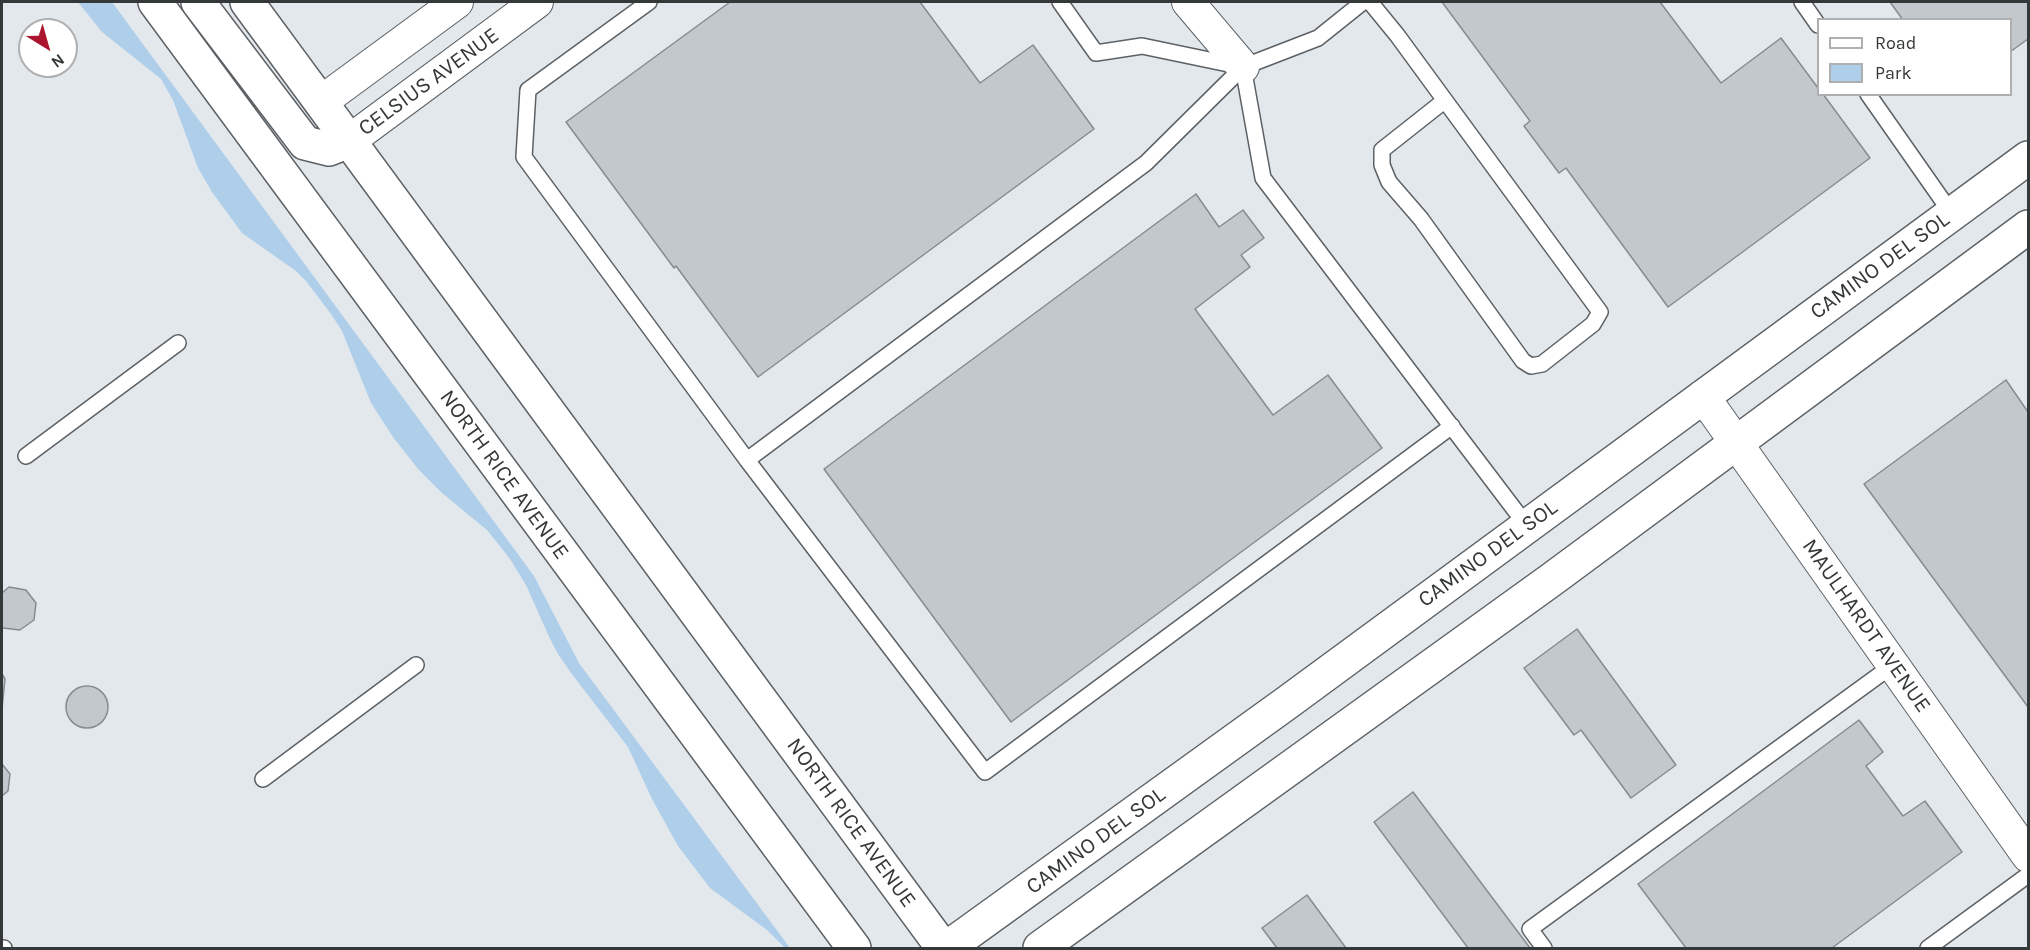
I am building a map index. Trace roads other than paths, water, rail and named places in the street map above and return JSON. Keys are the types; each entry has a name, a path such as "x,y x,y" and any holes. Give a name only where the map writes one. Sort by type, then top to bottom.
{"main road":[{"name":"NORTH RICE AVENUE","path":"155,2 854,948"},
{"path":"198,2 305,143 329,149 349,141"},
{"name":"NORTH RICE AVENUE","path":"247,2 945,948"},
{"name":"CAMINO DEL SOL","path":"945,948 1278,709 2028,158"},
{"path":"1040,948 1522,601 2028,227"}],"street":[{"path":"321,102 457,2"},
{"name":"CELSIUS AVENUE","path":"349,141 537,2"},
{"path":"1188,2 1243,67"},
{"name":"MAULHARDT AVENUE","path":"1703,396 2028,856"}],"lane":[{"path":"649,2 528,90 524,158 747,460 985,772 1452,426"},
{"path":"1060,2 1096,52 1142,46 1243,67"},
{"path":"747,460 1146,163 1243,67 1318,38 1363,2"},
{"path":"1370,2 1397,35 1600,312 1593,324 1542,364 1531,366 1523,361 1421,219 1389,182 1382,165 1382,150 1444,101"},
{"path":"1802,2 1817,24"},
{"path":"1243,67 1263,178 1527,526"},
{"path":"1869,96 1952,214"},
{"path":"26,456 178,343"},
{"path":"263,779 416,665"},
{"path":"1544,948 1530,929 1893,665"},
{"path":"1928,948 2028,874"}]}
